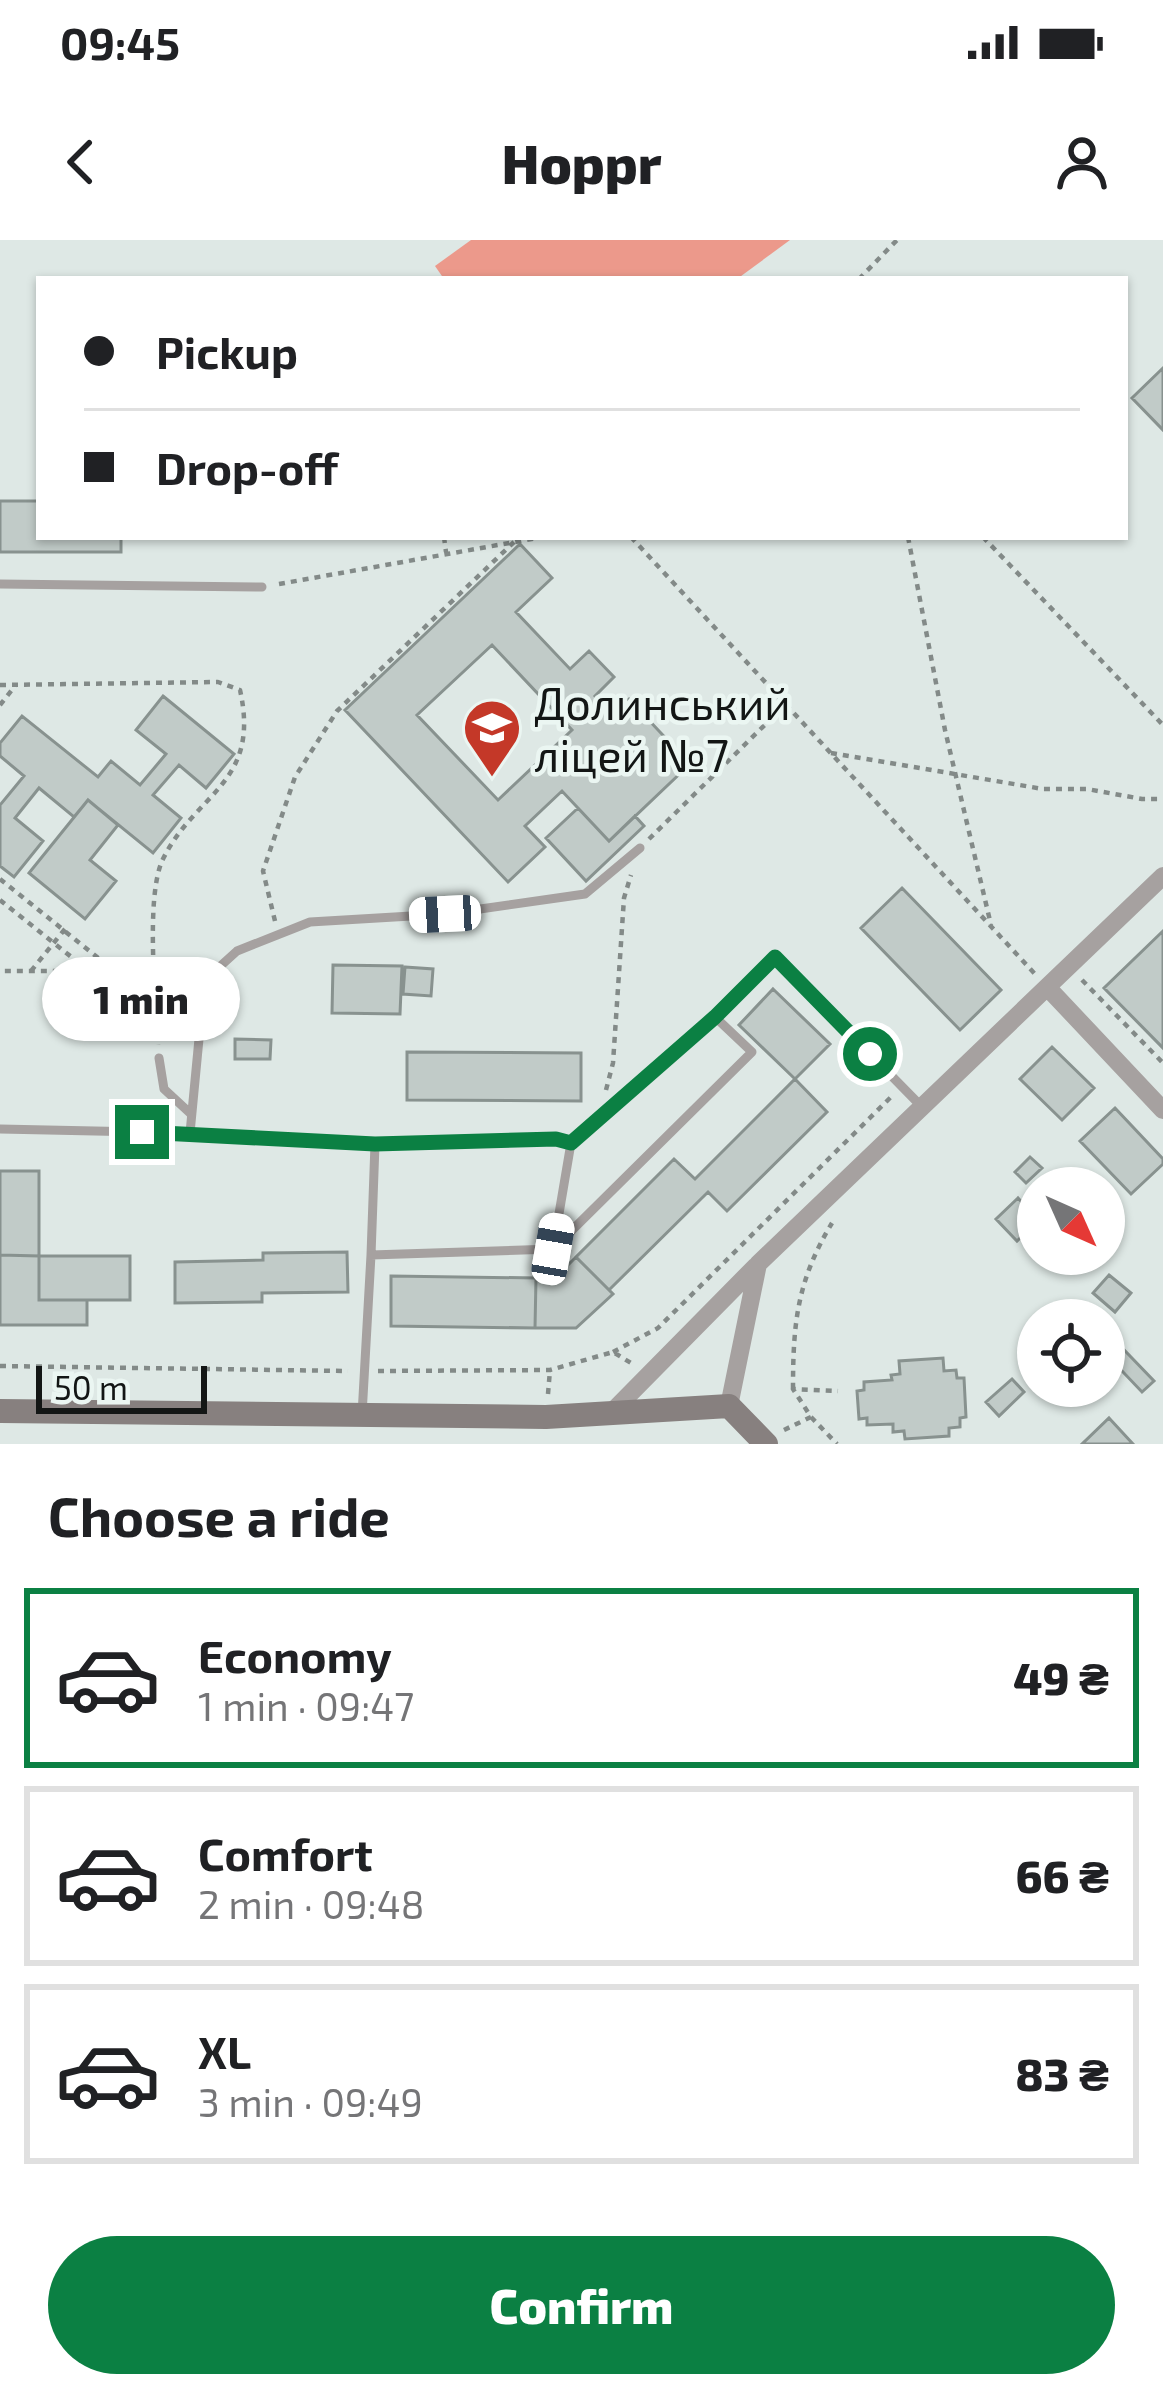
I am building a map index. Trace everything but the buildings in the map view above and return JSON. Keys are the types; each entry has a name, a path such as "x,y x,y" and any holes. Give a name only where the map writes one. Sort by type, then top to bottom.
{"main road":[{"path":"0,1411 608,1416 729,1406 766,1444"}],"street":[{"path":"608,1416 758,1264 1163,876"},
{"path":"1048,987 1163,1110"},
{"path":"729,1406 758,1264"}],"lane":[{"path":"0,584 262,587"},
{"path":"190,1133 201,1018 216,970 237,951 310,922 445,914 585,893 640,848"},
{"path":"553,1249 571,1143 715,1017 775,957 922,1106"},
{"path":"371,1255 553,1249 752,1052 715,1017"},
{"path":"159,1058 164,1089 191,1114"},
{"path":"0,1130 190,1133 375,1144 556,1139 571,1143"},
{"path":"362,1415 375,1144"}],"path":[{"path":"862,276 897,240"},
{"path":"444,540 446,552"},
{"path":"262,587 526,540"},
{"path":"634,540 1048,987"},
{"path":"909,540 991,925"},
{"path":"985,540 1163,725"},
{"path":"278,935 262,871 295,776 337,710 514,542"},
{"path":"0,686 218,682 240,690 244,709 240,752 228,782 162,861 153,922 159,1058"},
{"path":"0,705 15,686"},
{"path":"599,1118 613,1063 624,898 640,848 786,704"},
{"path":"831,753 1042,789 1087,789 1163,799"},
{"path":"0,879 102,961 154,959"},
{"path":"0,900 89,971 0,971"},
{"path":"31,971 65,929"},
{"path":"1082,980 1163,1063"},
{"path":"831,1224 804,1275 796,1308 793,1389 811,1418 837,1444"},
{"path":"0,1366 550,1370 613,1352 646,1376"},
{"path":"793,1389 838,1391"},
{"path":"798,1422 811,1418"}],"shaded area":[{"path":"471,240 790,240 741,276 442,276 435,266"}],"place":[{"name":"Долинський ліцей №7","path":"492,779"}],"route":[{"path":"142,1132 375,1144 556,1139 571,1143 715,1017 775,957 870,1054"}]}
